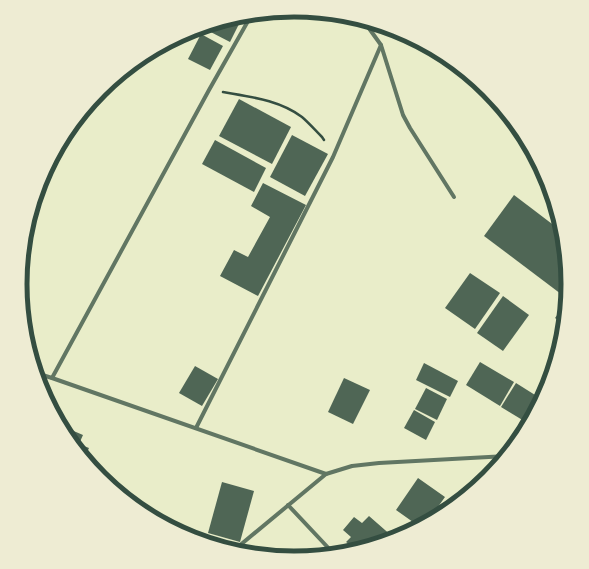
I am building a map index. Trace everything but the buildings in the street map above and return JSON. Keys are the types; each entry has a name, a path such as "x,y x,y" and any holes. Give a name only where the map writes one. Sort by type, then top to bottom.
{"street":[{"path":"52,378 248,21"},
{"path":"368,27 381,45 403,115 454,197"},
{"path":"196,428 333,157 381,45"},
{"path":"43,375 326,474"},
{"path":"239,546 326,474 352,466 379,463 500,456"},
{"path":"288,505 330,550"}],"path":[{"path":"209,90 254,98 282,106 302,118 322,137 333,157"}]}
